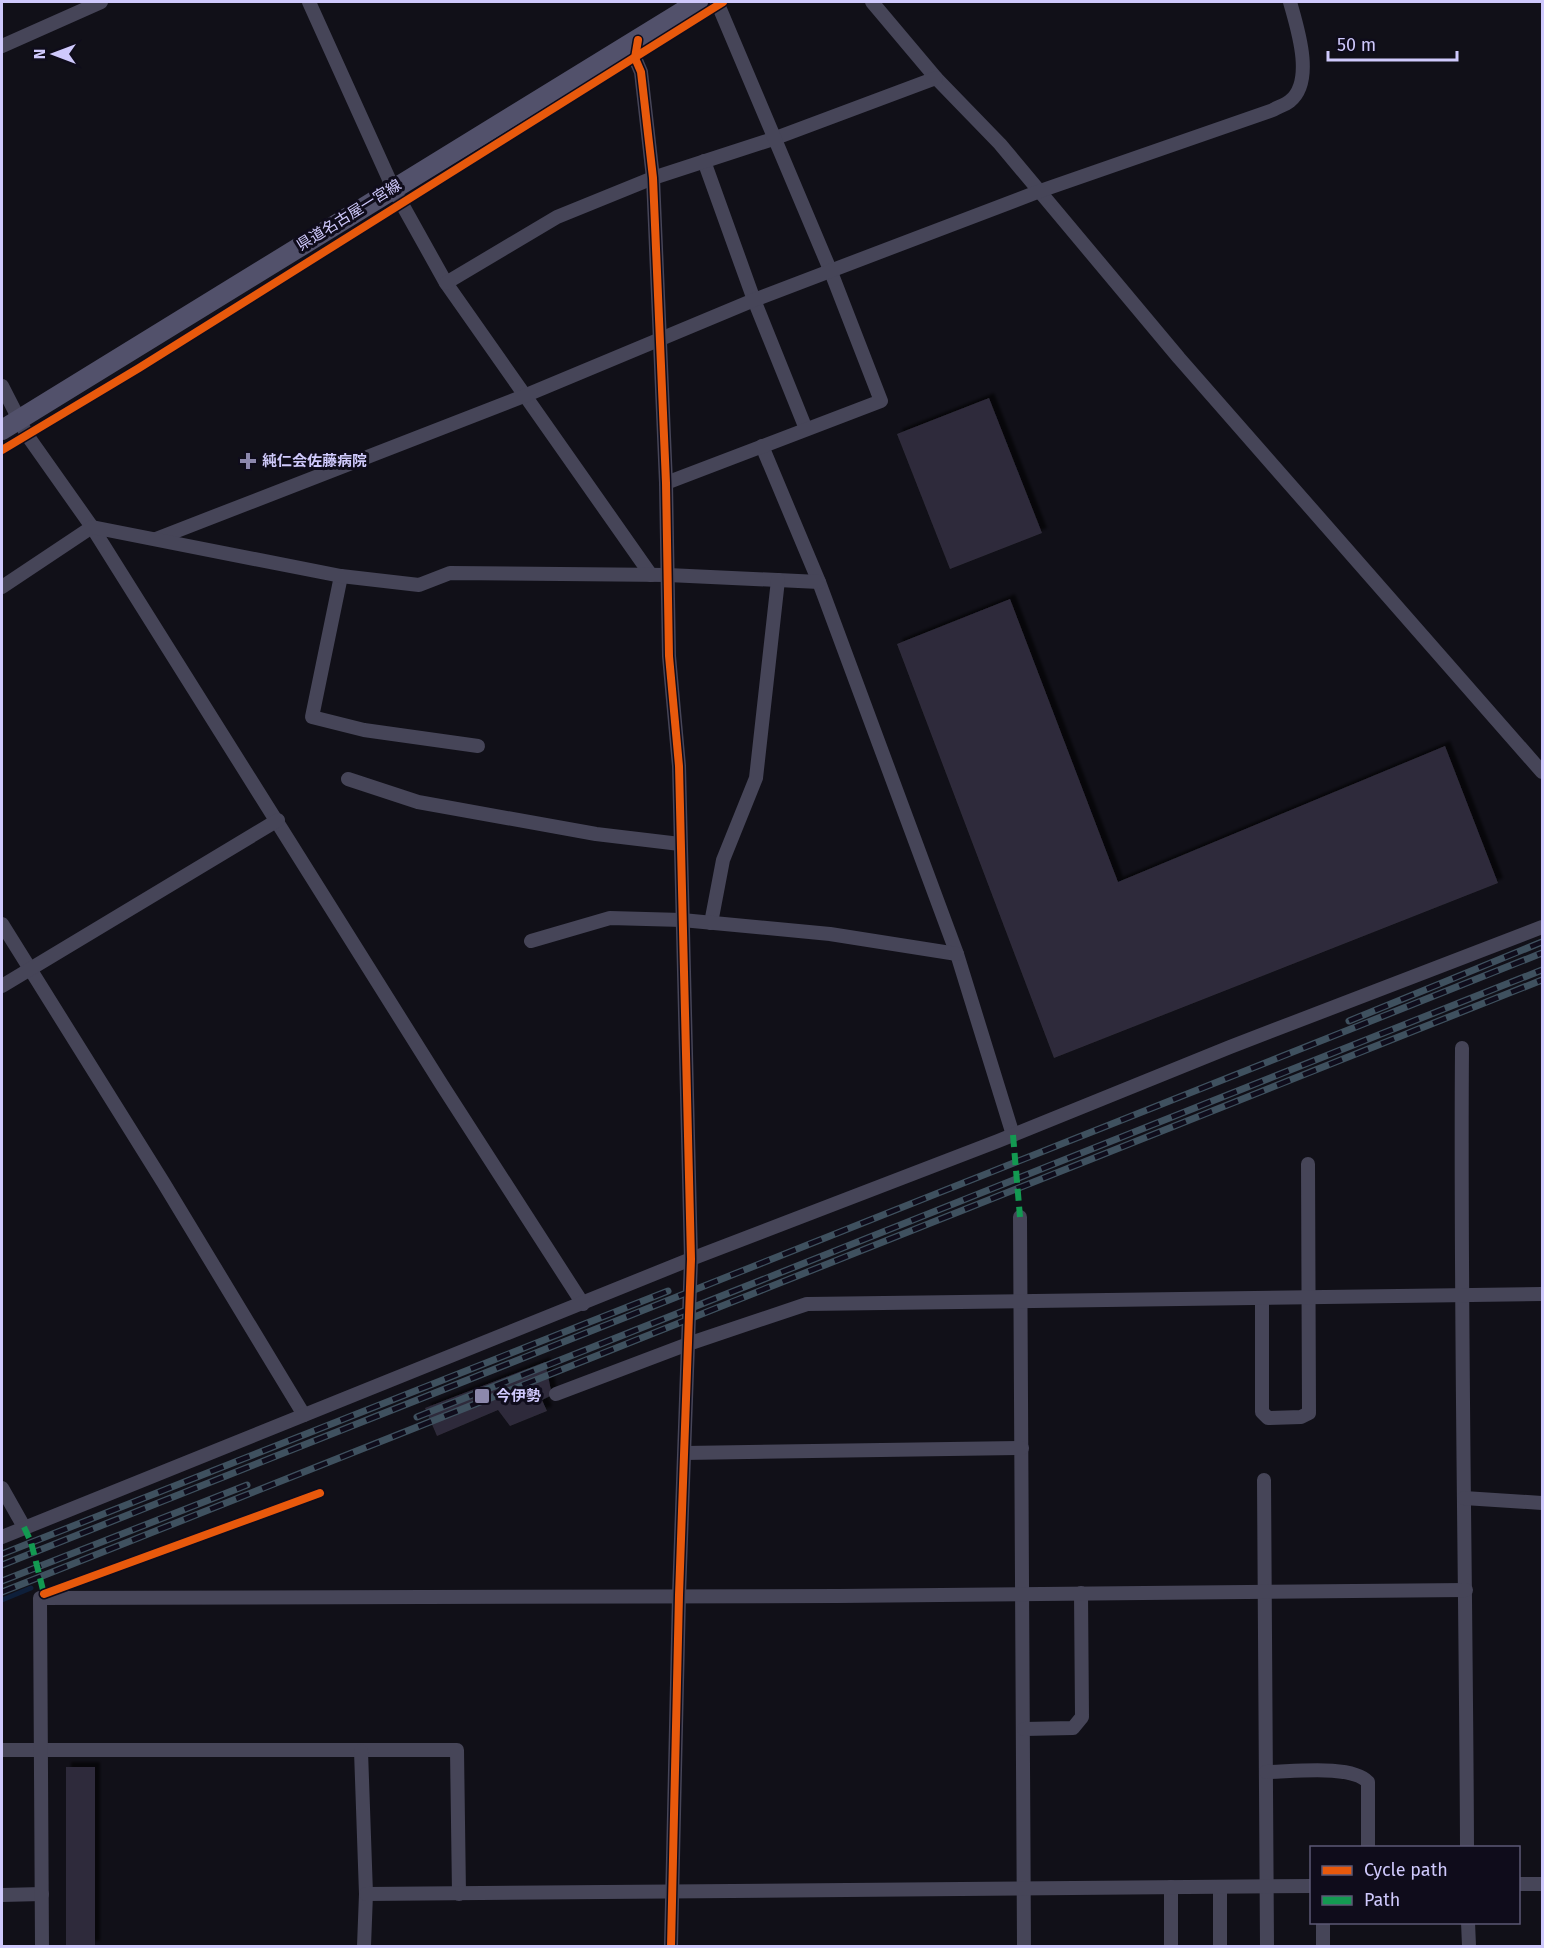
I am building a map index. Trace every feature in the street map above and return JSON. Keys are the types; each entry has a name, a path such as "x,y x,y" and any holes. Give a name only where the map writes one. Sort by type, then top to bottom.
{"main road":[{"name":"県道名古屋一宮線","path":"2,430 698,2"}],"street":[{"path":"2,46 101,2"},
{"path":"309,2 393,188 446,283 651,575"},
{"path":"666,483 881,401 831,272 717,2"},
{"path":"872,2 936,78 1000,144 1172,350 1542,772"},
{"path":"156,539 524,396 754,300 1040,191 1273,110 1290,100 1298,91 1303,67 1300,42 1290,2"},
{"path":"638,40 635,58 641,72 653,178 666,483 669,656 679,766 691,1259 679,1594 671,1947"},
{"path":"446,283 557,217 653,178 773,139 936,78"},
{"path":"704,160 754,300 806,429"},
{"path":"2,386 27,435 92,527 278,820 442,1085 583,1304"},
{"path":"762,446 819,582 957,954 1013,1135"},
{"path":"2,586 92,527 341,576 419,585 450,573 668,575 819,582"},
{"path":"341,576 312,717 364,730 478,746"},
{"path":"711,923 723,860 756,778 778,580"},
{"path":"348,779 418,802 596,834 680,844"},
{"path":"2,986 278,820"},
{"path":"531,941 610,918 682,920 830,934 957,954"},
{"path":"2,924 163,1182 304,1415"},
{"path":"2,1537 691,1259 1542,927"},
{"path":"1462,1048 1460,1296 1466,1590 1467,1846"},
{"path":"1262,1298 1262,1412 1268,1418 1301,1417 1309,1413 1308,1164"},
{"path":"1020,1217 1024,1947"},
{"path":"556,1394 688,1344 807,1304 1542,1294"},
{"path":"685,1454 1023,1448"},
{"path":"1264,1480 1267,1947"},
{"path":"2,1488 24,1527"},
{"path":"1464,1498 1542,1503"},
{"path":"42,1947 40,1598 1466,1590"},
{"path":"1024,1729 1073,1728 1082,1717 1081,1593"},
{"path":"2,1750 40,1752 457,1750 459,1894"},
{"path":"361,1751 366,1894 364,1947"},
{"path":"1266,1772 1348,1772 1362,1775 1368,1782 1368,1846"},
{"path":"1520,1884 1542,1884"},
{"path":"366,1894 1310,1886"},
{"path":"1171,1887 1171,1947"},
{"path":"1220,1887 1220,1947"},
{"path":"2,1895 42,1894"},
{"path":"1323,1924 1323,1947"},
{"path":"1468,1924 1469,1947"}],"building":[{"path":"989,398 1042,533 950,569 897,434"},
{"path":"1010,599 1118,882 1445,746 1498,883 1054,1058 897,644"},
{"path":"545,1362 552,1395 542,1400 547,1411 510,1426 498,1410 437,1436 425,1408"},
{"path":"66,1767 95,1767 95,1946 66,1946"}],"waterway":[{"path":"2,1600 31,1588"}],"railway":[{"path":"1349,1021 1542,942"},
{"path":"2,1565 1542,953"},
{"path":"417,1417 1542,970"},
{"path":"2,1592 1542,980"},
{"path":"2,1554 668,1291"},
{"path":"2,1581 247,1485"}],"marked path":[{"path":"1013,1135 1020,1217"},
{"path":"24,1527 31,1542 45,1598"}],"cycle path":[{"path":"2,450 139,368 723,2"},
{"path":"638,40 635,58 641,72 653,178 666,483 669,656 679,766 691,1259 679,1595 671,1946"},
{"path":"44,1594 320,1493"}],"place":[{"name":"純仁会佐藤病院","path":"248,461"},
{"name":"今伊勢","path":"482,1396"}]}
